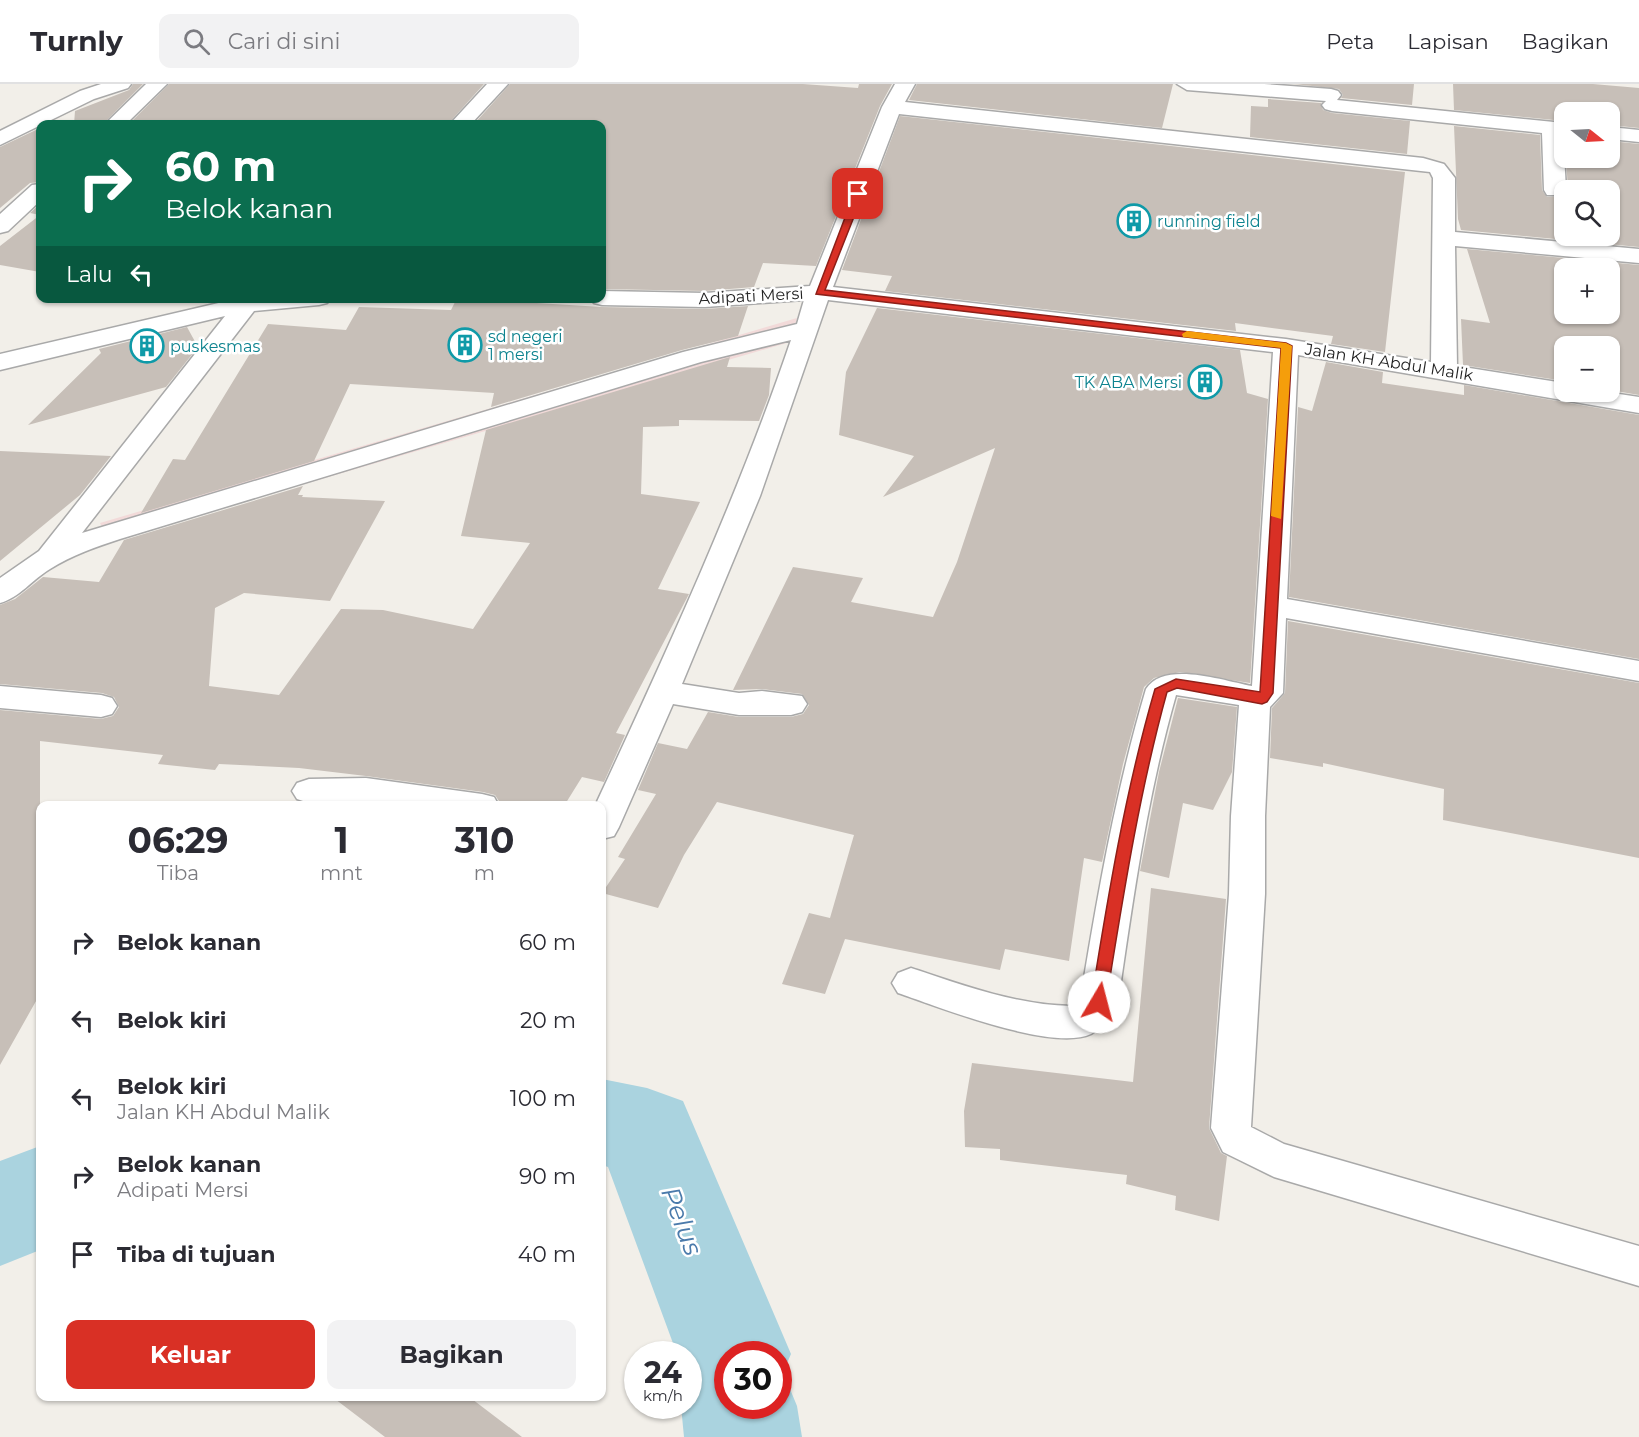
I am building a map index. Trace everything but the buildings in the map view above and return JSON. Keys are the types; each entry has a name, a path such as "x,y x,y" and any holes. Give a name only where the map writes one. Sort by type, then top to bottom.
{"street":[{"path":"38,120 87,95 121,84"},
{"path":"119,120 157,84"},
{"path":"464,120 498,84"},
{"name":"Adipati Mersi","path":"606,298 705,300 821,288 892,107 904,84"},
{"path":"1187,84 1332,95 1554,128"},
{"path":"1323,152 1332,95"},
{"path":"892,107 1323,152 1423,164 1437,168 1444,178 1444,359"},
{"path":"0,139 36,121"},
{"path":"1620,134 1639,136"},
{"path":"0,226 36,194"},
{"path":"1444,238 1639,256"},
{"path":"606,818 663,692 768,439 821,288"},
{"name":"Jalan KH Abdul Malik","path":"821,288 1286,346 1444,359 1554,388"},
{"path":"0,362 259,303"},
{"path":"51,554 247,304"},
{"path":"0,594 20,574 51,554 110,533 692,357 808,328"},
{"path":"911,983 1050,1023 1080,1022 1099,1002 1122,857 1144,750 1162,689 1176,683 1255,699 1262,699 1267,693 1286,346"},
{"name":"Jalan KH Abdul Malik","path":"1620,401 1639,405"},
{"path":"1272,606 1639,670"},
{"path":"663,692 739,704 769,702 791,704"},
{"path":"0,697 101,706"},
{"path":"1255,699 1250,771 1247,894 1231,1128 1237,1140 1274,1159 1639,1266"},
{"path":"309,790 366,790 446,801"}],"shaded area":[{"path":"797,318 790,342 109,541 100,523"}],"waterway":[{"name":"Pelus","path":"606,1123 647,1132 729,1341"},
{"name":"Pelus","path":"0,1218 36,1195"},
{"name":"Pelus","path":"741,1419 743,1437"}],"slow traffic":[{"path":"1187,334 1286,346 1277,516"}],"place":[{"name":"running field","path":"1134,221"},
{"name":"sd negeri 1 mersi","path":"465,345"},
{"name":"puskesmas","path":"147,346"},
{"name":"TK ABA Mersi","path":"1205,382"}],"route":[{"path":"858,194 819,292 1286,346 1267,693 1262,699 1255,699 1176,683 1162,689 1144,750 1123,851 1111,912 1099,1002"}]}
